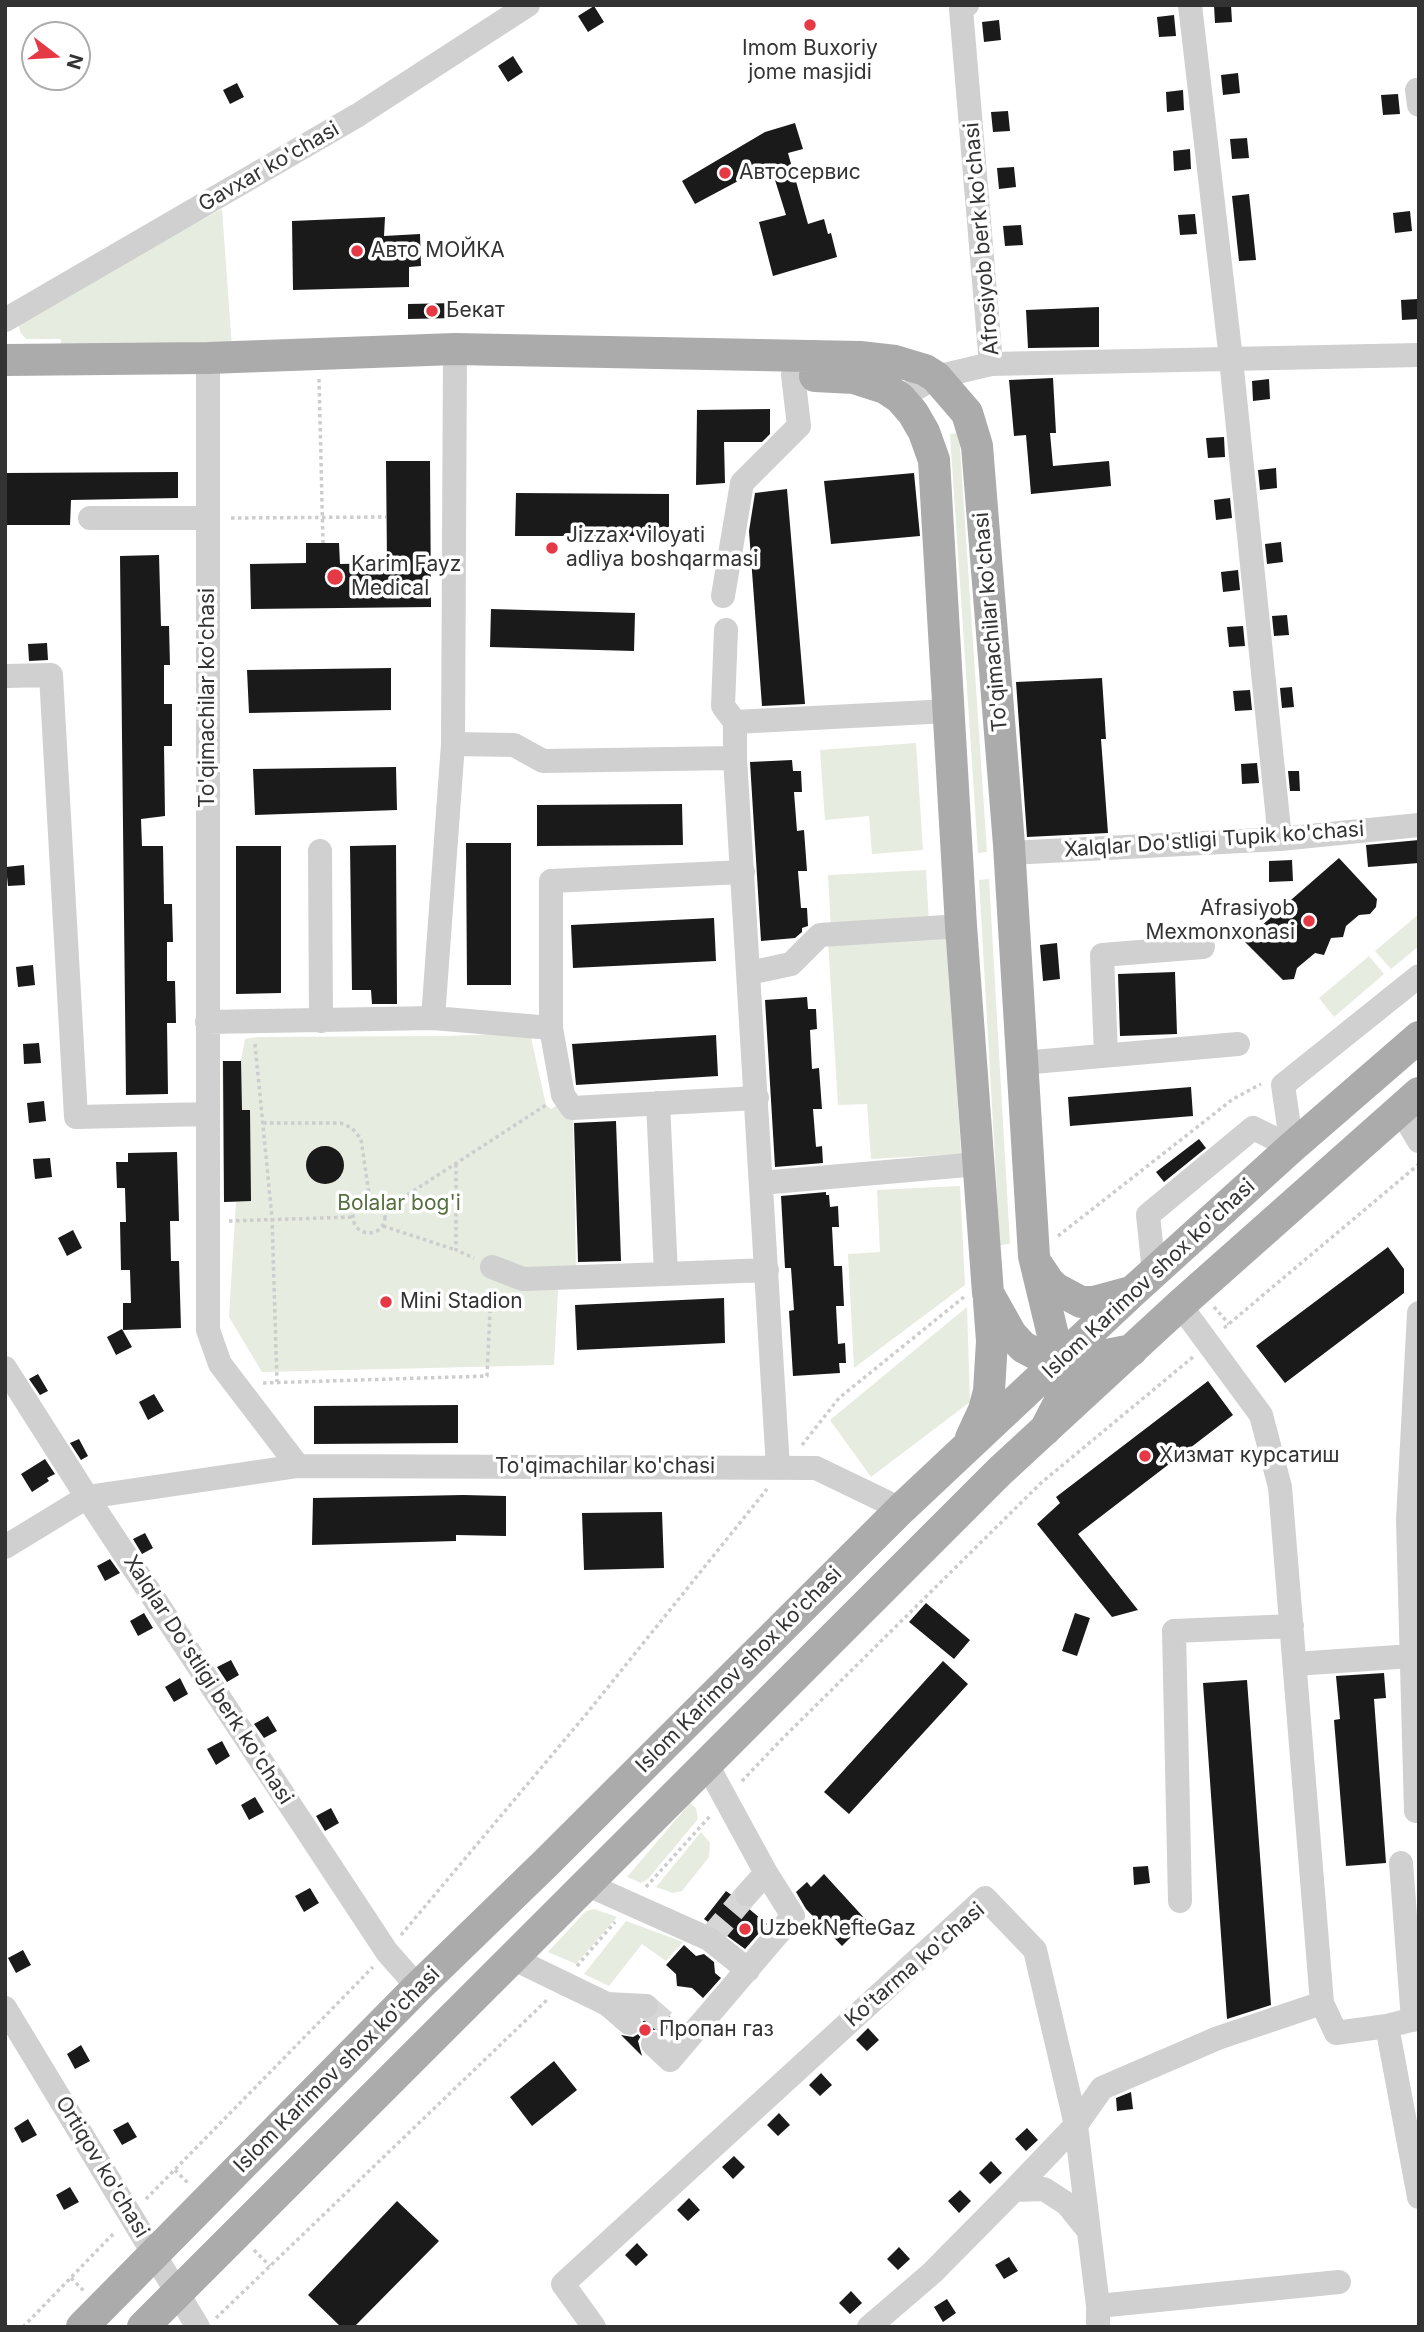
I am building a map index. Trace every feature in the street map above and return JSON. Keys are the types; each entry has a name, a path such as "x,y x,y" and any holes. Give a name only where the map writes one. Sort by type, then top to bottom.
{"main road":[{"name":"To'qimachilar ko'chasi","path":"5,376 209,366 455,360 860,357 895,361 925,370 936,377 967,413 977,446 1009,849 1034,1256 1063,1377 1061,1399 1045,1430"},
{"name":"To'qimachilar ko'chasi","path":"5,360 209,366 319,374 455,360 793,374 854,378 886,388 900,398 924,432 934,460 961,926 987,1286 1011,1334 1023,1347 1040,1356 1060,1361 1102,1358 1132,1350"},
{"path":"957,850 965,862 978,868 992,866 1004,858 1009,849"},
{"name":"Islom Karimov shox ko'chasi","path":"82,2327 418,1987 901,1509 1143,1282 1419,1037"},
{"name":"Islom Karimov shox ko'chasi","path":"142,2327 1000,1471 1409,1101"},
{"path":"1034,1256 1048,1281 1081,1302 1094,1302 1143,1282"},
{"path":"963,1452 984,1410 989,1391 992,1341 987,1286"}],"street":[{"name":"Gavxar ko'chasi","path":"5,320 358,116 528,5"},
{"name":"Afrosiyob berk ko'chasi","path":"967,5 961,9 991,364 1419,355"},
{"path":"1190,5 1231,359 1280,839"},
{"path":"433,1018 453,744 455,360"},
{"path":"900,398 936,377 991,364"},
{"name":"To'qimachilar ko'chasi","path":"209,366 208,1330 220,1364 298,1466"},
{"path":"723,596 742,483 799,426 793,374"},
{"path":"90,518 208,518"},
{"path":"726,630 723,706 735,722 761,1183 781,1468"},
{"path":"5,676 51,676 76,1117 208,1114"},
{"path":"735,722 949,711"},
{"path":"453,744 514,745 543,761 735,758"},
{"name":"Xalqlar Do'stligi Tupik ko'chasi","path":"1009,849 1280,839 1419,825"},
{"path":"320,851 321,1021"},
{"path":"743,872 551,881 551,1027 563,1095 572,1108 757,1098"},
{"path":"749,973 791,964 820,935 961,926"},
{"path":"1106,1055 1102,955 1203,947"},
{"path":"1292,1147 1283,1085 1419,976"},
{"path":"207,1022 433,1018 551,1027"},
{"path":"1022,1063 1238,1044"},
{"path":"1409,1101 1419,1141"},
{"path":"658,1103 666,1274"},
{"path":"1143,1282 1148,1215 1253,1128 1292,1147"},
{"path":"761,1183 978,1164"},
{"path":"492,1267 523,1279 767,1270"},
{"path":"1181,1305 1261,1415 1280,1487 1322,2003 1336,2033 1416,2019 1401,1863"},
{"path":"1419,1313 1408,1520 1416,1811 1419,1811"},
{"name":"Xalqlar Do'stligi berk ko'chasi","path":"5,1368 387,1952 418,1987"},
{"name":"To'qimachilar ko'chasi","path":"5,1547 87,1497 298,1466 816,1468 901,1509"},
{"path":"1180,1901 1174,1631 1292,1626"},
{"path":"1295,1664 1412,1656"},
{"path":"670,2038 742,1965 785,1903 706,1763"},
{"path":"747,1894 766,1873"},
{"path":"586,1884 709,1939 742,1965"},
{"name":"Ko'tarma ko'chasi","path":"594,2327 564,2284 985,1898 1035,1950 1076,2125 1098,2317 1339,2282"},
{"path":"512,1958 607,2004 637,2014"},
{"path":"869,2327 932,2273 1014,2190 1076,2125 1102,2088 1218,2038 1322,2003"},
{"name":"Ortiqov ko'chasi","path":"5,2008 198,2327"},
{"path":"1387,2026 1419,2197"},
{"path":"1014,2190 1044,2189 1067,2204 1088,2230"}],"path":[{"path":"319,374 323,543"},
{"path":"208,518 386,517"},
{"path":"254,1021 272,1218 277,1382 487,1376 489,1366"},
{"path":"1034,1256 1233,1099 1268,1080"},
{"path":"384,1210 563,1095"},
{"path":"263,1123 341,1123 352,1128 361,1139 370,1201"},
{"path":"644,1889 781,1740 1041,1483 1419,1164"},
{"path":"362,1203 378,1203 384,1210 386,1218 377,1232 369,1234 360,1231 355,1225 355,1209 362,1203"},
{"path":"208,1223 272,1218 353,1217"},
{"path":"383,1226 456,1250"},
{"path":"23,2327 387,1952 588,1712 839,1398 987,1286"},
{"path":"207,2327 545,2003 617,1920"}],"green space":[{"path":"222,209 232,348 61,351 61,339 26,339 20,332 18,318"},
{"path":"959,433 987,852 978,853 950,434"},
{"path":"916,743 923,850 872,854 869,816 825,820 820,750"},
{"path":"926,870 929,923 831,929 828,875"},
{"path":"989,879 1010,1244 1000,1245 979,880"},
{"path":"1419,914 1419,946 1391,969 1375,951"},
{"path":"948,934 961,1154 871,1159 867,1104 838,1105 828,941"},
{"path":"1369,956 1384,974 1334,1017 1319,998"},
{"name":"Bolalar bog'i","path":"530,1033 546,1105 551,1109 556,1106 573,1120 576,1271 559,1273 554,1365 262,1372 229,1317 236,1202 224,1202 222,1061 241,1061 245,1039 258,1037"},
{"path":"960,1186 965,1285 854,1368 848,1254 880,1252 877,1190"},
{"path":"967,1307 970,1402 871,1477 830,1420"},
{"path":"690,1803 696,1808 698,1819 648,1879 641,1883 627,1877"},
{"path":"701,1832 710,1843 709,1857 682,1891 673,1893 656,1887"},
{"path":"594,1909 617,1917 576,1964 548,1952 586,1911"},
{"path":"626,1921 683,1942 666,1961 642,1944 609,1986 584,1974"}],"building":[{"path":"1214,5 1231,5 1232,22 1215,23"},
{"path":"594,6 604,22 588,32 578,16"},
{"path":"1174,15 1176,36 1159,37 1157,17"},
{"path":"999,20 1001,40 984,42 982,22"},
{"path":"513,56 523,72 508,82 498,66"},
{"path":"1238,73 1240,93 1223,95 1221,75"},
{"path":"237,83 244,97 230,104 223,90"},
{"path":"1183,90 1184,110 1167,112 1166,92"},
{"path":"1398,94 1400,114 1383,115 1381,95"},
{"path":"1008,111 1010,131 993,132 991,112"},
{"path":"795,123 803,149 788,153 808,224 824,219 837,257 773,276 759,222 786,215 770,164 695,204 682,181 765,132"},
{"path":"1247,138 1249,158 1232,159 1230,139"},
{"path":"1190,149 1191,169 1174,171 1173,151"},
{"path":"1014,167 1016,187 999,189 997,168"},
{"path":"1249,194 1256,260 1239,261 1232,196"},
{"path":"1410,211 1412,231 1395,233 1393,213"},
{"path":"1195,214 1197,234 1180,235 1178,215"},
{"name":"Авто МОЙКА","path":"385,217 384,236 420,234 421,266 409,267 409,287 293,290 292,221"},
{"path":"1021,225 1023,245 1005,246 1003,226"},
{"path":"1418,299 1419,319 1402,320 1401,300"},
{"name":"Бекат","path":"456,303 456,318 408,319 408,304"},
{"path":"1099,307 1099,347 1028,348 1026,310"},
{"path":"1053,378 1056,433 1050,433 1053,466 1109,461 1111,486 1031,494 1026,435 1014,436 1009,380"},
{"path":"1269,379 1270,399 1253,401 1252,381"},
{"path":"770,409 770,434 762,442 724,442 725,483 696,485 697,410"},
{"path":"1224,437 1225,457 1208,458 1206,438"},
{"path":"386,461 430,461 431,607 251,609 250,564 306,563 306,543 339,543 340,564 387,563"},
{"path":"1276,468 1277,488 1260,490 1258,470"},
{"path":"178,472 178,498 71,500 70,525 5,525 5,473"},
{"path":"914,473 920,536 831,544 824,481"},
{"path":"787,489 805,704 762,706 749,531 755,493"},
{"path":"516,493 669,494 669,536 515,536"},
{"path":"1230,498 1232,518 1216,520 1214,500"},
{"path":"1281,542 1283,562 1267,564 1265,544"},
{"path":"159,555 161,626 169,626 170,665 164,665 164,704 172,704 172,746 164,746 165,816 141,819 142,846 163,846 164,904 172,904 173,942 167,942 167,981 175,981 176,1023 167,1023 168,1094 126,1095 120,556"},
{"path":"1238,570 1240,590 1223,592 1221,572"},
{"path":"491,609 635,613 634,651 490,647"},
{"path":"1287,615 1289,635 1274,636 1272,616"},
{"path":"1243,626 1245,646 1229,647 1227,627"},
{"path":"47,643 48,660 29,661 28,644"},
{"path":"391,668 391,710 249,713 247,670"},
{"path":"1102,678 1106,739 1101,739 1108,833 1027,837 1016,682"},
{"path":"1292,687 1294,707 1282,708 1280,688"},
{"path":"1250,690 1252,710 1235,711 1233,691"},
{"path":"792,760 793,771 801,771 802,792 794,792 797,831 804,830 807,871 798,871 801,908 807,908 808,926 802,928 802,932 795,938 761,941 750,762"},
{"path":"1257,763 1259,783 1242,784 1241,764"},
{"path":"396,767 397,810 255,815 253,769"},
{"path":"1288,771 1299,771 1300,791 1290,791"},
{"path":"682,804 683,845 537,846 537,805"},
{"path":"1419,840 1419,863 1368,867 1366,845"},
{"path":"466,843 511,843 511,985 467,985"},
{"path":"396,845 397,1004 372,1004 371,990 352,990 350,846"},
{"path":"236,846 281,846 281,993 236,994"},
{"name":"Afrasiyob Mexmonxonasi","path":"1339,858 1377,899 1376,907 1370,914 1359,915 1346,926 1343,937 1331,938 1324,955 1315,953 1297,968 1294,979 1283,980 1244,941"},
{"path":"1292,860 1293,881 1269,882 1269,861"},
{"path":"24,865 25,885 8,886 6,867"},
{"path":"714,918 716,961 573,968 571,925"},
{"path":"1057,943 1060,979 1043,981 1040,945"},
{"path":"33,965 35,985 18,987 16,967"},
{"path":"1175,972 1177,1034 1120,1036 1118,974"},
{"path":"807,997 808,1009 816,1009 817,1029 810,1030 812,1069 819,1068 822,1109 813,1109 816,1147 822,1146 823,1163 775,1167 765,1000"},
{"path":"716,1035 718,1076 576,1085 572,1044"},
{"path":"39,1043 41,1063 24,1064 23,1044"},
{"path":"223,1061 241,1061 242,1110 250,1110 251,1201 224,1202"},
{"path":"1191,1087 1193,1116 1070,1126 1068,1097"},
{"path":"44,1101 46,1121 29,1123 27,1103"},
{"path":"616,1121 621,1261 578,1262 574,1123"},
{"path":"1199,1139 1206,1148 1164,1182 1156,1172"},
{"path":"325,1146 338,1152 344,1165 338,1178 325,1184 312,1178 306,1165 312,1152"},
{"path":"177,1152 179,1221 170,1221 171,1261 179,1261 181,1328 123,1330 123,1303 131,1303 130,1270 121,1270 120,1222 126,1222 125,1188 117,1188 116,1162 128,1162 128,1153"},
{"path":"50,1158 52,1177 35,1179 33,1159"},
{"path":"826,1192 826,1195 829,1195 830,1207 838,1206 839,1227 832,1227 834,1266 842,1266 844,1306 836,1306 838,1344 845,1343 846,1363 839,1363 840,1373 793,1376 789,1311 794,1310 791,1268 785,1268 781,1196"},
{"path":"73,1230 82,1248 67,1256 58,1238"},
{"name":"Хизмат курсатиш","path":"1388,1247 1404,1269 1404,1293 1285,1383 1256,1346"},
{"path":"724,1298 725,1343 577,1350 575,1305"},
{"path":"122,1329 132,1347 116,1355 107,1337"},
{"path":"38,1374 48,1391 40,1395 29,1379"},
{"name":"Хизмат курсатиш","path":"1208,1381 1233,1415 1078,1534 1138,1610 1112,1617 1037,1524 1060,1503 1056,1497"},
{"path":"154,1394 164,1411 148,1420 139,1402"},
{"path":"458,1405 458,1443 314,1444 314,1406"},
{"path":"79,1439 88,1456 81,1460 70,1443"},
{"path":"45,1459 55,1474 32,1492 21,1474"},
{"path":"506,1496 506,1536 456,1535 456,1541 312,1545 313,1498"},
{"path":"662,1512 664,1568 584,1570 582,1513"},
{"path":"145,1533 153,1548 142,1554 133,1539"},
{"path":"110,1559 120,1573 105,1581 97,1566"},
{"path":"926,1603 970,1640 954,1659 909,1622"},
{"path":"144,1613 153,1628 138,1636 130,1621"},
{"path":"1075,1613 1090,1618 1077,1656 1062,1651"},
{"path":"231,1660 239,1675 227,1682 217,1667"},
{"path":"943,1661 968,1684 849,1814 824,1792"},
{"path":"1384,1673 1386,1698 1374,1699 1386,1863 1346,1866 1334,1720 1340,1719 1336,1676"},
{"path":"180,1678 188,1694 174,1702 165,1687"},
{"path":"1247,1680 1271,2005 1227,2019 1203,1683"},
{"path":"268,1716 277,1731 264,1738 254,1724"},
{"path":"222,1741 230,1756 216,1765 207,1749"},
{"path":"255,1797 264,1812 249,1820 241,1805"},
{"path":"331,1808 339,1823 325,1831 316,1816"},
{"path":"1148,1866 1150,1883 1134,1885 1133,1867"},
{"path":"824,1874 867,1921 842,1946 806,1909 796,1892 807,1882 811,1887"},
{"path":"310,1888 319,1903 304,1912 295,1896"},
{"name":"UzbekNefteGaz","path":"726,1891 738,1905 748,1908 767,1924 745,1949 704,1919"},
{"path":"684,1945 696,1956 704,1954 714,1962 715,1973 721,1978 703,1998 692,1988 677,1986 676,1974 666,1965"},
{"path":"23,1950 31,1965 16,1973 8,1958"},
{"path":"661,2008 675,2021 663,2033 649,2030 642,2034 638,2041 642,2056 621,2035 633,2037 640,2033 643,2021 653,2019"},
{"path":"868,2028 879,2040 867,2051 856,2040"},
{"path":"81,2045 90,2061 75,2069 67,2054"},
{"path":"554,2061 577,2090 532,2126 510,2097"},
{"path":"821,2073 832,2085 820,2096 809,2085"},
{"path":"1131,2092 1133,2109 1117,2111 1116,2098"},
{"path":"779,2113 790,2125 778,2136 767,2125"},
{"path":"28,2119 37,2135 22,2143 14,2128"},
{"path":"128,2122 137,2137 122,2145 113,2130"},
{"path":"1027,2128 1038,2140 1026,2151 1015,2139"},
{"path":"734,2156 745,2167 733,2179 722,2167"},
{"path":"991,2161 1002,2173 990,2184 979,2173"},
{"path":"70,2187 79,2202 64,2210 56,2195"},
{"path":"960,2190 971,2201 959,2213 948,2201"},
{"path":"689,2198 700,2210 688,2221 677,2210"},
{"path":"397,2201 439,2241 354,2327 341,2327 308,2295"},
{"path":"637,2243 648,2255 636,2266 625,2255"},
{"path":"899,2247 910,2259 898,2270 887,2259"},
{"path":"1009,2257 1018,2271 1004,2279 995,2265"},
{"path":"851,2291 862,2303 850,2314 839,2303"},
{"path":"947,2299 956,2313 943,2322 934,2307"}],"tunnel":[{"path":"709,1939 747,1894"},
{"path":"646,2006 670,2027"}],"place":[{"name":"Imom Buxoriy jome masjidi","path":"810,25"},
{"name":"Автосервис","path":"725,173"},
{"name":"Авто МОЙКА","path":"357,251"},
{"name":"Бекат","path":"432,311"},
{"name":"Jizzax viloyati adliya boshqarmasi","path":"552,548"},
{"name":"Karim Fayz Medical","path":"335,577"},
{"name":"Afrasiyob Mexmonxonasi","path":"1309,921"},
{"name":"Mini Stadion","path":"386,1302"},
{"name":"Хизмат курсатиш","path":"1145,1456"},
{"name":"UzbekNefteGaz","path":"745,1929"},
{"name":"Пропан газ","path":"645,2030"}]}
